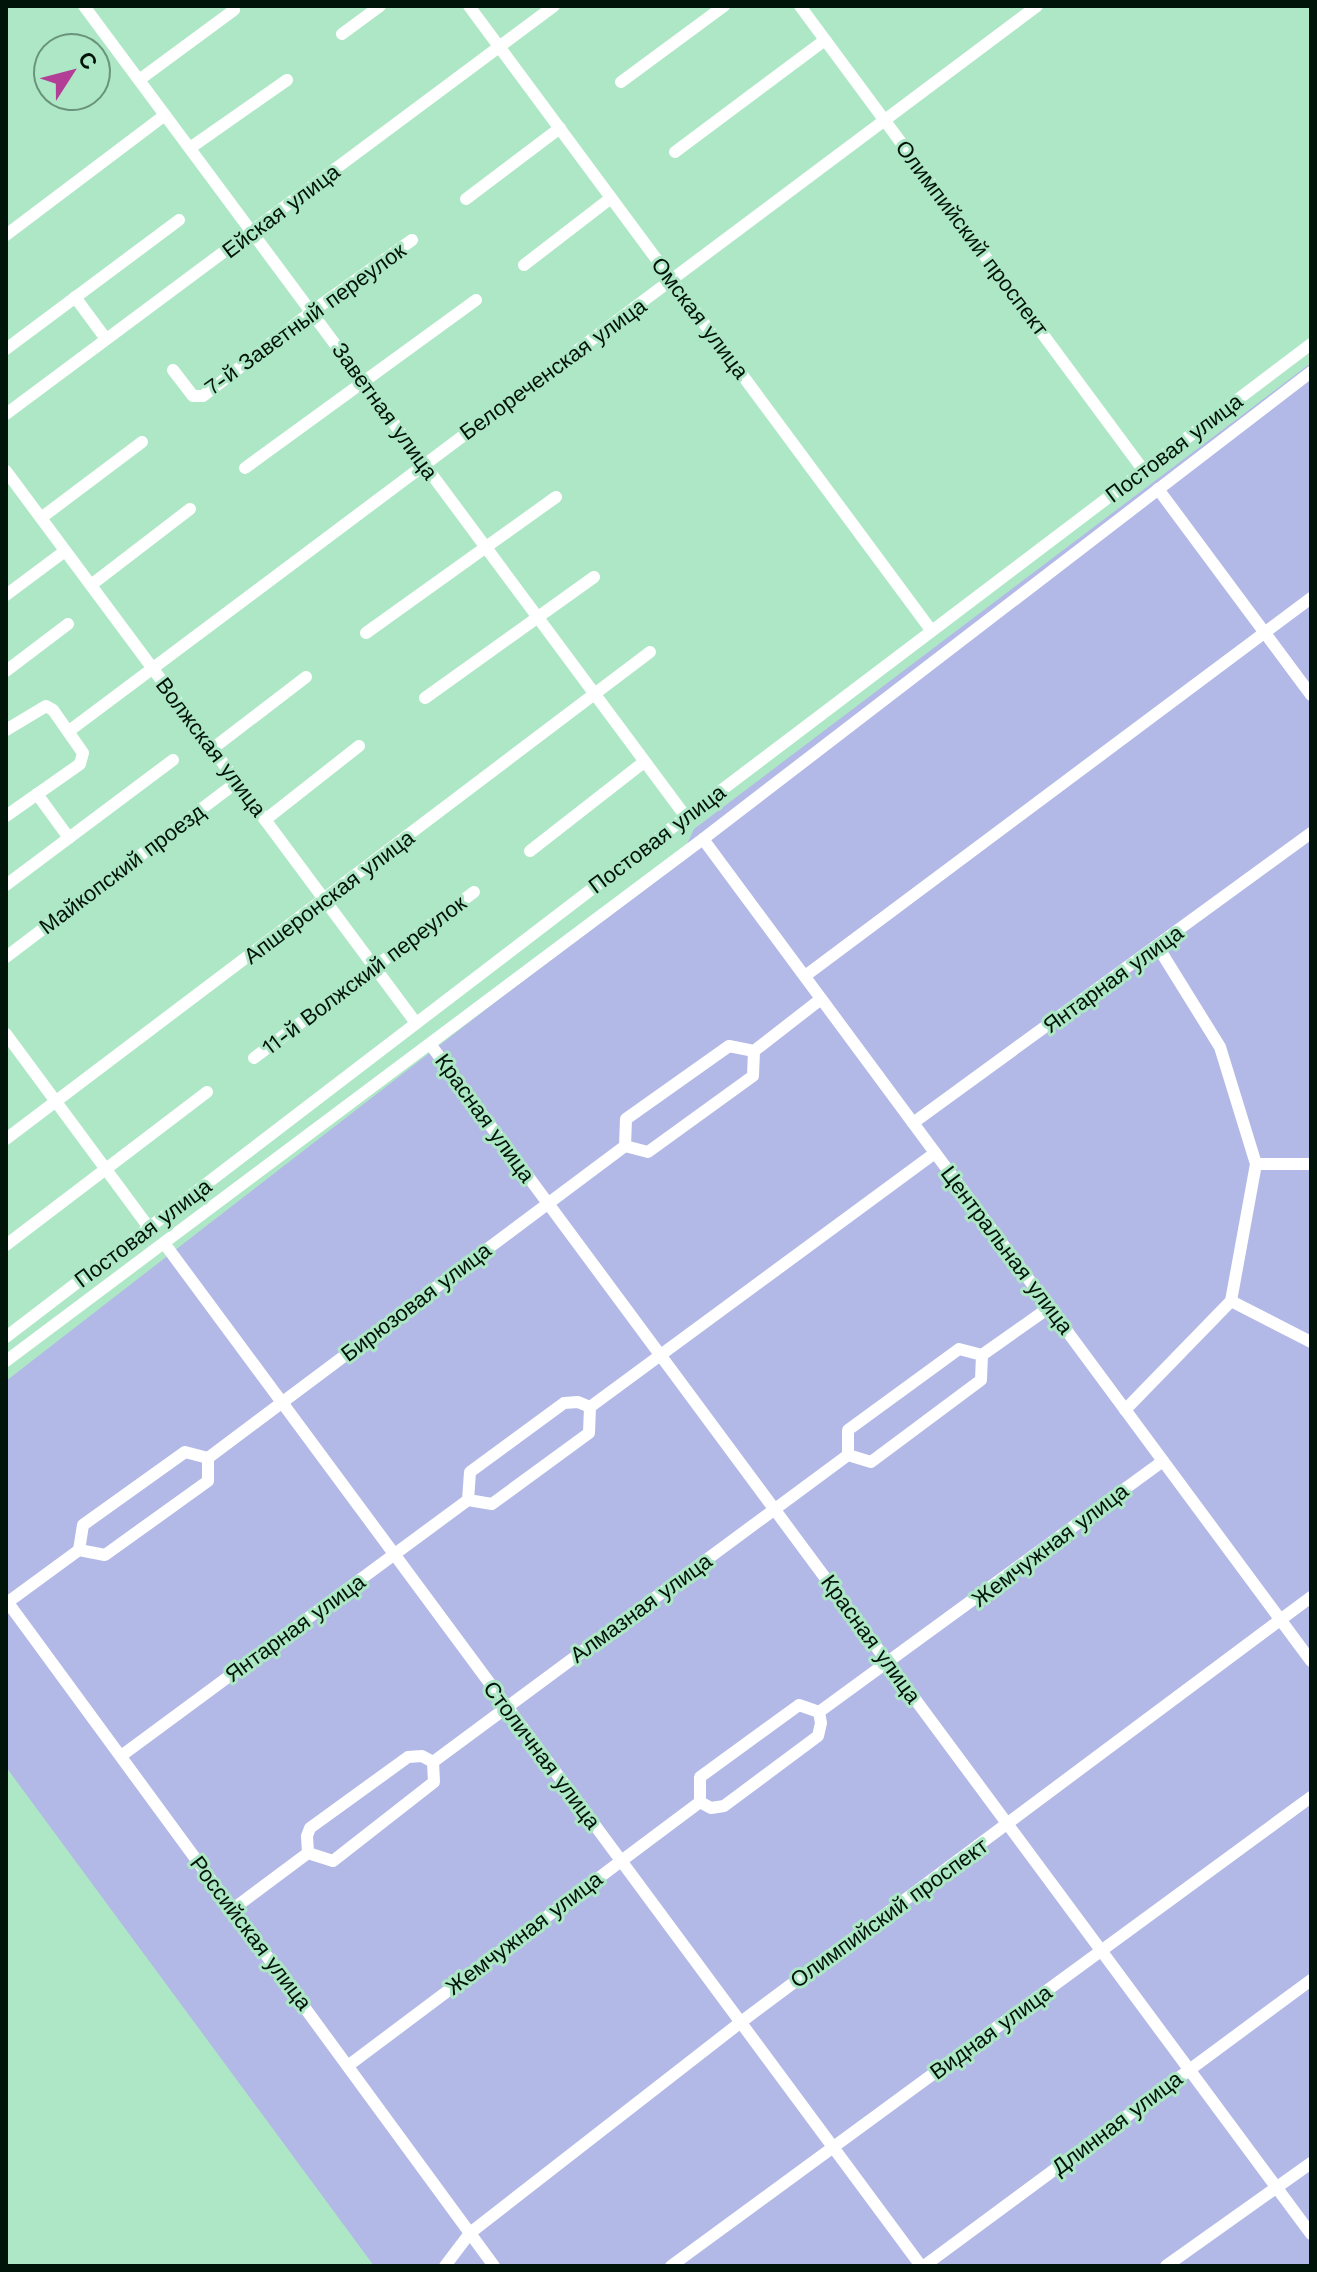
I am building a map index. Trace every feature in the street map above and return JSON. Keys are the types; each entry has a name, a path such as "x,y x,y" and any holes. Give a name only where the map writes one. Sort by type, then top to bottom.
{"street":[{"name":"Заветная улица","path":"84,6 686,817"},
{"path":"342,34 380,6"},
{"name":"Омская улица","path":"469,6 931,630"},
{"name":"Ейская улица","path":"6,414 554,6"},
{"path":"621,82 724,6"},
{"name":"Олимпийский проспект","path":"800,6 1144,471"},
{"name":"Белореченская улица","path":"69,731 1037,6"},
{"path":"139,80 234,10"},
{"path":"675,152 825,40"},
{"path":"190,148 287,80"},
{"path":"6,235 165,115"},
{"path":"466,199 560,128"},
{"path":"524,265 611,198"},
{"path":"6,349 179,220"},
{"name":"7-й Заветный переулок","path":"173,370 197,398 412,240"},
{"path":"75,297 106,339"},
{"path":"245,468 476,300"},
{"name":"Постовая улица","path":"6,1337 931,630 1311,344"},
{"name":"Постовая улица","path":"6,1361 703,839 1311,372"},
{"path":"41,518 142,442"},
{"name":"Волжская улица","path":"6,471 416,1023"},
{"path":"1158,489 1311,695"},
{"path":"366,633 556,497"},
{"path":"91,585 190,509"},
{"path":"6,595 65,551"},
{"path":"425,698 594,577"},
{"path":"805,976 1311,598"},
{"path":"6,671 68,624"},
{"name":"Апшеронская улица","path":"6,1139 650,652"},
{"path":"212,749 306,677"},
{"path":"6,730 46,706 81,749 80,764 6,816"},
{"path":"265,820 359,746"},
{"path":"6,885 173,760"},
{"path":"530,851 644,762"},
{"name":"Майкопский проезд","path":"6,957 237,782"},
{"path":"37,794 69,838"},
{"name":"Янтарная улица","path":"913,1123 1311,833"},
{"name":"Центральная улица","path":"703,839 1311,1661"},
{"name":"11-й Волжский переулок","path":"254,1058 474,892"},
{"path":"1125,1410 1231,1301 1256,1164 1220,1047 1158,947"},
{"path":"754,1051 753,1076 648,1152 625,1146 623,1132 626,1119 729,1046 754,1051 821,999"},
{"path":"6,1034 150,1229"},
{"name":"Красная улица","path":"430,1044 664,1355 775,1510 1311,2234"},
{"path":"6,1245 207,1092"},
{"name":"Бирюзовая улица","path":"208,1458 625,1146"},
{"path":"468,1500 470,1472 564,1403 578,1402 590,1407 935,1153"},
{"path":"1256,1164 1311,1164"},
{"name":"Столичная улица","path":"164,1243 393,1556 923,2266"},
{"path":"1231,1301 1311,1342"},
{"path":"982,1355 981,1380 969,1390 871,1462 848,1455 848,1430 959,1349 982,1355 1050,1307"},
{"name":"Янтарная улица","path":"121,1756 468,1500 492,1504 589,1433 590,1407"},
{"path":"7,1601 79,1550 83,1525 185,1452 208,1458 208,1481 195,1491 105,1555 79,1550"},
{"name":"Алмазная улица","path":"308,1853 333,1861 434,1782 433,1762 848,1455"},
{"name":"Жемчужная улица","path":"819,1712 889,1664 1163,1461"},
{"name":"Олимпийский проспект","path":"445,2266 470,2233 741,2022 1282,1622 1311,1597"},
{"name":"Российская улица","path":"7,1601 494,2266"},
{"name":"Жемчужная улица","path":"700,1802 700,1777 799,1705 819,1712"},
{"name":"Жемчужная улица","path":"700,1802 711,1808 724,1806 818,1736 821,1723 819,1712"},
{"path":"233,1909 308,1853 307,1836 323,1819 408,1757 422,1756 433,1762"},
{"name":"Видная улица","path":"671,2266 1311,1797"},
{"name":"Жемчужная улица","path":"349,2065 700,1802"},
{"name":"Длинная улица","path":"923,2266 1311,1980"},
{"path":"1166,2266 1311,2163"}],"shaded area":[{"path":"1311,363 1311,2266 374,2266 6,1767 6,1381 680,859 694,829"}]}
